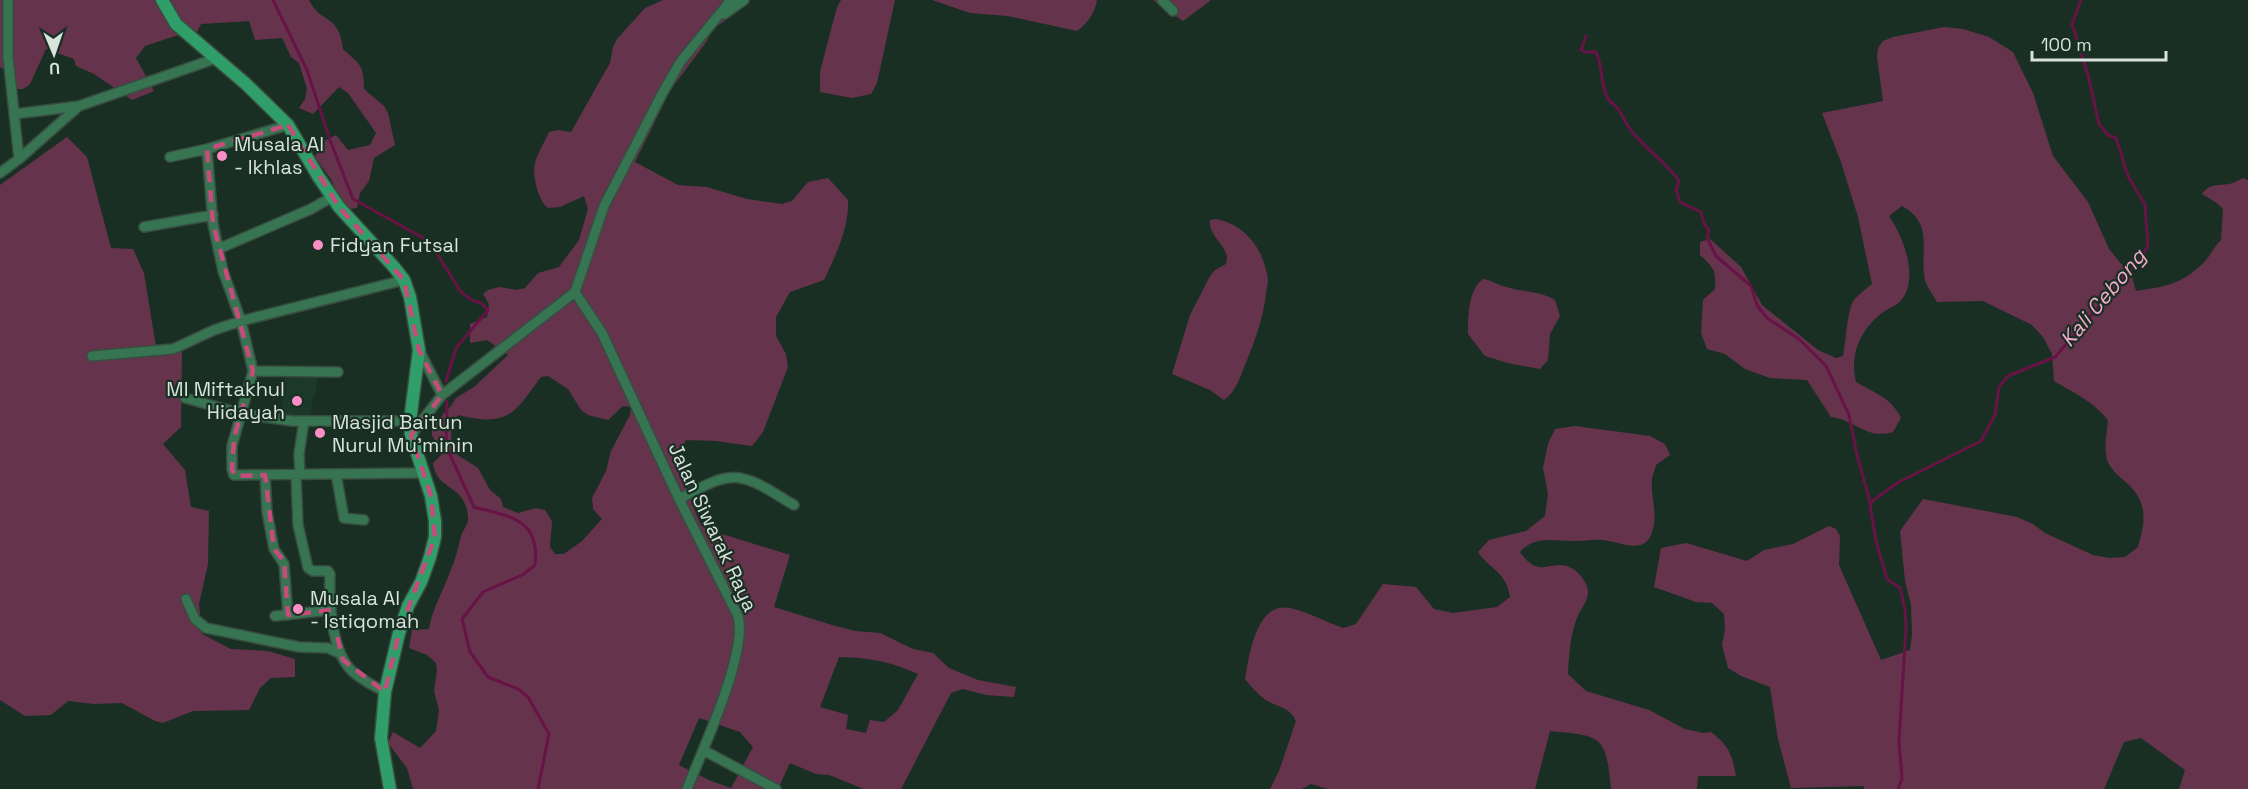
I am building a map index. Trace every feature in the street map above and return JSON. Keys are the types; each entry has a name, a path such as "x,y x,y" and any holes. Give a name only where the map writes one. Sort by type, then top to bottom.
{"main road":[{"path":"162,0 176,24 217,58 288,124 339,207 378,248 404,280 413,308 419,350 410,421 411,435 430,496 435,521 435,537 430,557 408,606 399,633 385,692 381,738 390,789"}],"street":[{"path":"8,0 4,57 15,114 19,159"},
{"path":"411,435 442,395 574,292 604,206 681,61 731,0"},
{"path":"710,24 744,0"},
{"path":"1162,0 1173,11"},
{"path":"15,114 79,106 217,58"},
{"path":"0,173 79,106"},
{"path":"170,157 207,149 288,124"},
{"path":"207,149 218,249 223,271 241,321 253,371 243,414 232,446 232,473 235,476 422,473"},
{"path":"218,249 311,209 332,197"},
{"path":"144,227 213,215"},
{"path":"92,356 173,349 214,330 241,321 404,280"},
{"name":"Jalan Siwarak Raya","path":"574,292 602,333 741,624 741,633 728,684 687,789"},
{"path":"419,350 442,395"},
{"path":"253,371 338,372"},
{"path":"185,398 243,414 304,421 410,421"},
{"path":"304,421 299,454 298,525 308,568 313,571 328,571 330,574 331,610 339,653"},
{"path":"336,474 344,518 364,520"},
{"path":"265,475 267,512 274,549 284,564 288,615"},
{"path":"680,498 718,480 736,477 794,505"},
{"path":"186,599 195,619 206,628 299,647 328,648 339,653 354,672 385,692"},
{"path":"275,616 331,610"},
{"path":"703,750 776,789"}],"highlighted area":[{"path":"288,125 339,207 404,280 419,350 442,395 411,435 431,496 435,537 399,633 385,692 343,660 331,610 288,615 284,561 274,549 265,475 235,476 232,469 234,438 253,371 213,224 207,149"}],"shaded area":[{"path":"0,0 309,0 313,8 338,30 343,49 362,70 364,89 384,106 388,113 395,145 374,158 369,181 360,193 357,208 349,209 315,157 320,143 336,135 348,150 370,145 376,133 348,93 339,87 313,114 299,108 305,99 307,89 299,63 291,57 282,38 255,40 249,21 201,24 196,34 175,36 145,46 136,58 154,91 132,100 94,74 76,66 74,59 46,49 30,84 23,89 10,89 4,69 0,67"},
{"path":"663,0 737,0 741,9 713,29 707,41 671,89 635,162 678,185 707,187 747,199 782,204 792,201 808,182 828,178 848,200 844,231 824,280 790,292 776,317 776,336 786,354 788,367 763,432 752,446 686,440 675,463 701,525 722,534 790,555 774,607 855,631 880,633 913,649 933,653 949,668 978,680 1016,687 1014,697 986,695 963,689 951,693 901,789 864,789 790,763 778,789 413,789 407,768 388,743 393,732 420,748 436,731 439,710 434,691 436,663 427,655 409,648 412,630 429,629 468,521 463,499 435,472 433,463 442,454 432,435 432,426 456,398 474,387 508,355 487,340 470,343 470,324 487,317 489,304 483,294 499,287 517,290 525,288 538,273 559,267 579,240 588,209 584,196 560,207 548,208 538,192 534,167 549,132 558,130 571,132 610,63 617,39 645,8","holes":["548,376 568,389 581,410 588,415 608,420 623,406 631,407 630,415 611,451 606,471 592,498 593,509 602,519 582,541 564,554 555,554 550,547 552,521 545,510 536,508 518,513 503,507 501,499 490,490 478,468 456,454 451,435 452,424 458,415 488,419 508,415 523,401 541,377","839,657 879,661 918,674 898,710 884,722 870,720 866,733 846,729 848,715 820,707","699,718 740,732 753,747 731,788 679,765"]},
{"path":"841,0 895,0 877,83 871,94 852,98 820,92 820,72 837,7"},
{"path":"932,0 1097,0 1090,18 1077,31 1008,16 970,13"},
{"path":"1153,0 1210,0 1210,1 1183,21"},
{"path":"1944,27 1963,29 1989,37 2013,52 2033,93 2053,156 2088,202 2109,249 2132,277 2136,291 2183,279 2199,267 2221,240 2223,209 2202,194 2211,187 2231,184 2243,178 2248,180 2248,789 2179,789 2185,770 2141,738 2124,742 2104,789 1864,789 1864,786 1791,788 1778,739 1770,687 1741,676 1728,668 1722,645 1725,629 1724,614 1712,603 1696,602 1654,587 1661,548 1686,543 1747,561 1764,550 1793,544 1829,526 1836,529 1840,536 1839,565 1881,660 1910,650 1911,605 1905,581 1900,531 1923,499 2017,517 2093,555 2109,558 2125,557 2138,547 2143,521 2142,506 2134,491 2108,462 2106,447 2108,420 2089,402 2054,381 2052,354 2043,337 2032,325 1983,301 1937,302 1925,280 1924,239 1919,221 1902,206 1889,216 1904,245 1907,257 1909,280 1907,290 1896,305 1875,319 1863,334 1854,362 1856,382 1887,400 1901,418 1893,432 1875,433 1831,417 1807,380 1770,378 1745,369 1725,354 1707,349 1701,333 1703,300 1715,289 1713,270 1700,255 1700,242 1710,239 1741,267 1762,305 1818,350 1836,358 1843,356 1852,304 1872,284 1858,217 1841,162 1822,113 1883,101 1877,57 1878,48 1883,41"},
{"path":"67,137 87,157 111,248 133,249 144,273 157,353 182,351 181,427 163,444 185,470 191,507 209,511 208,564 199,604 202,634 231,649 268,651 295,659 295,677 271,678 260,688 249,710 193,711 163,723 122,703 94,704 68,701 51,715 25,716 0,700 0,185"},
{"path":"1215,219 1236,226 1252,240 1266,269 1268,280 1259,328 1241,376 1224,400 1210,390 1172,374 1190,315 1210,276 1226,264 1226,252 1210,226 1210,220"},
{"path":"1483,279 1555,300 1560,316 1550,334 1548,360 1540,369 1485,356 1468,334 1472,297 1474,290"},
{"name":"MI Miftakhul Hidayah","path":"285,377 317,377 316,395 313,396 309,420 280,419"},
{"path":"1575,426 1650,436 1665,444 1670,455 1656,465 1652,476 1654,522 1653,530 1646,542 1635,546 1600,540 1546,540 1532,543 1520,552 1527,561 1540,567 1559,565 1573,569 1587,586 1587,599 1573,631 1568,674 1586,691 1649,710 1685,729 1703,733 1711,732 1729,751 1736,776 1698,776 1697,789 1611,789 1607,758 1598,742 1591,737 1550,731 1535,789 1328,789 1311,784 1302,789 1270,789 1279,771 1296,721 1285,709 1262,697 1245,679 1252,645 1262,621 1278,608 1290,608 1343,628 1356,624 1383,584 1416,587 1434,609 1453,613 1497,607 1510,597 1508,588 1501,576 1478,552 1489,540 1526,531 1545,516 1548,494 1543,468 1548,444 1555,429"}],"waterway":[{"path":"273,0 307,70 330,140 353,199 429,241 461,292 481,303 488,310 456,348 446,381"},
{"name":"Kali Cebong","path":"1870,504 1897,483 1981,441 1995,415 1999,387 2008,376 2055,357 2137,263 2148,246 2145,205 2128,176 2116,138 2108,135 2099,124 2088,75 2072,24 2081,0"},
{"path":"1586,36 1581,50 1596,52 1607,97 1618,108 1634,134 1679,181 1676,190 1680,202 1701,212 1704,224 1709,230 1707,238 1716,256 1751,286 1757,305 1767,318 1799,339 1826,366 1849,415 1869,498 1876,541 1887,579 1900,588 1905,609 1906,627 1899,742 1902,779 1898,789"},
{"path":"447,401 446,446 474,507 520,522 533,538 535,565 524,574 483,592 462,619 470,652 488,677 518,689 528,697 549,734 538,789"}],"place":[{"name":"Musala Al - Ikhlas","path":"222,156"},
{"name":"Fidyan Futsal","path":"318,245"},
{"name":"MI Miftakhul Hidayah","path":"297,401"},
{"name":"Masjid Baitun Nurul Mu'minin","path":"320,433"},
{"name":"Musala Al - Istiqomah","path":"298,609"}]}
